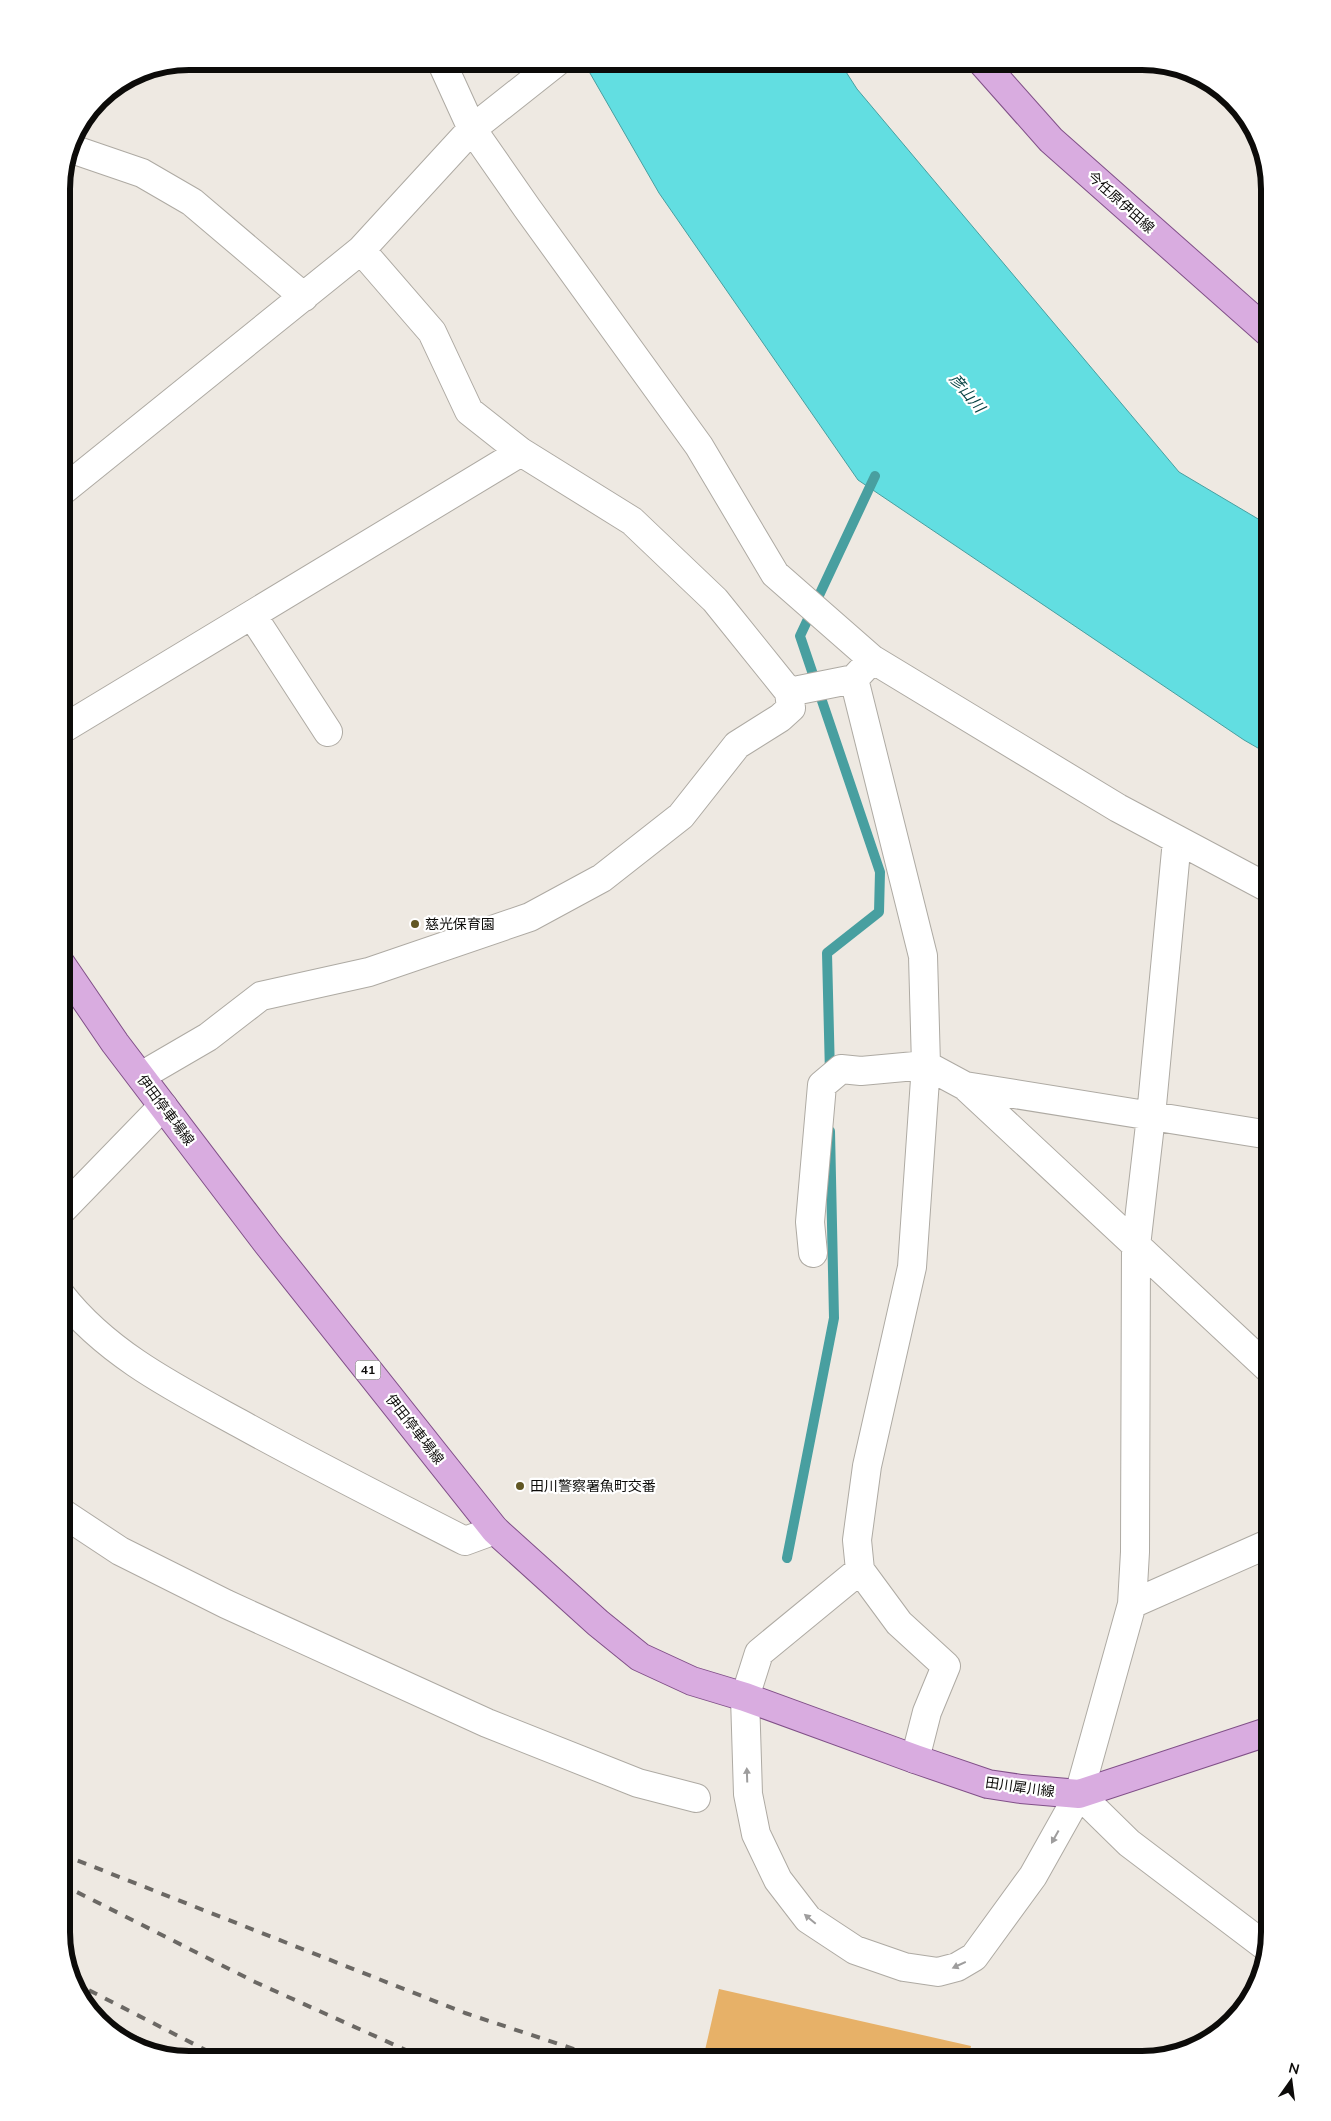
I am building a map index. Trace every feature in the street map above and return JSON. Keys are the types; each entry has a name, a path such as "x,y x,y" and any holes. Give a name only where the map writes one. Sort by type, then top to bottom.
{"main road":[{"name":"今任原伊田線","path":"988,70 1051,140 1261,326"},
{"name":"伊田停車場線","path":"70,977 140,1076 267,1243 495,1530 598,1623 640,1656 692,1681 745,1697"},
{"name":"田川犀川線","path":"745,1697 988,1784 1079,1794 1261,1734"}],"street":[{"path":"447,70 481,122 527,208 699,446 775,574 872,659 1118,808 1261,883"},
{"path":"70,486 361,250 481,122 547,70"},
{"path":"77,151 142,172 192,202 304,297"},
{"path":"140,1076 208,1037 261,996 369,972 530,917 602,878 681,816 737,745 780,718 791,708 792,692 715,600 632,521 521,452 469,411 432,332 361,250"},
{"path":"70,725 521,452"},
{"path":"252,615 328,732"},
{"path":"792,692 846,681 872,659"},
{"path":"846,681 923,956 926,1065 912,1267 867,1466 858,1540 860,1570 899,1623 946,1666 927,1712 915,1759"},
{"path":"860,1570 760,1653 745,1697 748,1794 756,1834 778,1880 808,1919 855,1950 904,1967 938,1972 957,1967 974,1957 1033,1876 1079,1794 1132,1604 1135,1552 1136,1246 1151,1116 1177,840"},
{"path":"813,1254 810,1222 822,1085 841,1069 861,1071 926,1065 965,1086 1261,1362"},
{"path":"965,1086 1261,1134"},
{"path":"70,1202 163,1106"},
{"path":"70,1305 104,1341 151,1374 281,1446 465,1541 495,1530"},
{"path":"70,1518 120,1551 226,1604 486,1723 638,1784 696,1798"},
{"path":"1132,1604 1261,1547"},
{"path":"1079,1794 1129,1843 1260,1942"}],"water":[{"name":"彦山川","path":"588,70 845,70 857,89 1179,472 1261,521 1261,750 858,480 659,193"}],"building":[{"path":"719,1989 971,2046 970,2051 705,2051"}],"waterway":[{"path":"830,1074 827,953 879,912 880,872 800,636 875,476"},
{"path":"787,1558 834,1318 830,1131"}],"railway":[{"path":"70,1858 465,2013 580,2051"},
{"path":"70,1889 255,1982 408,2051"},
{"path":"83,1987 207,2051"},
{"path":"124,2032 148,2044"}],"place":[{"name":"慈光保育園","path":"415,924"},
{"name":"田川警察署魚町交番","path":"520,1486"}]}
